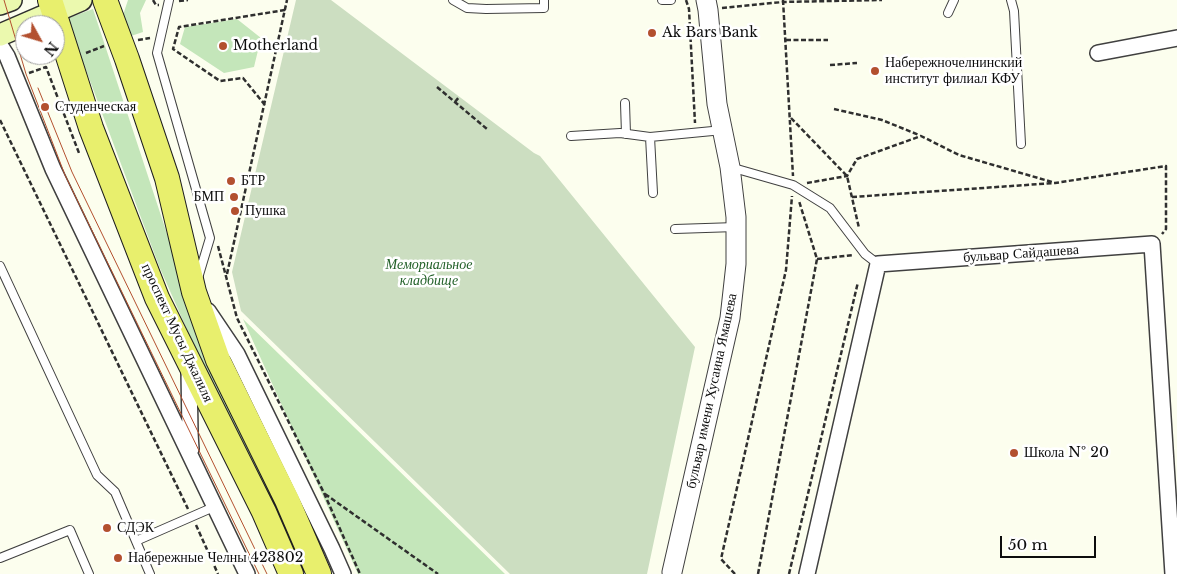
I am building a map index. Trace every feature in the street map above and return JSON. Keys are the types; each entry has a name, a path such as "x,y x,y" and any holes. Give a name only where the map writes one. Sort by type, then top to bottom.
{"main road":[{"path":"0,4 11,0"},
{"path":"0,35 52,6 81,0"},
{"name":"проспект Мусы Джалиля","path":"105,0 167,178 194,292 218,360 286,500 319,574"},
{"name":"проспект Мусы Джалиля","path":"52,6 91,128 157,298 264,512 291,574"}],"street":[{"name":"бульвар имени Хусаина Ямашева","path":"675,573 730,318 736,264 736,227 730,167 717,104 707,5"},
{"path":"1098,53 1177,38"},
{"path":"0,45 8,56 53,169 247,574"},
{"name":"бульвар Сайдашева","path":"878,264 1152,244 1172,493 1172,574"},
{"path":"806,574 878,264"},
{"path":"194,292 237,354 343,574"},
{"path":"189,361 192,460"}],"lane":[{"path":"453,0 467,8 486,9 544,8 544,0"},
{"path":"662,0 671,0"},
{"path":"948,13 954,0"},
{"path":"1011,0 1014,10 1021,144"},
{"path":"173,1 157,53 210,238 194,292"},
{"path":"625,103 626,134"},
{"path":"570,136 626,134 650,137 723,130"},
{"path":"650,137 653,193"},
{"path":"730,167 794,185 830,208 865,254 878,264"},
{"path":"675,229 736,227"},
{"path":"0,266 97,475 115,492 150,574"},
{"path":"136,541 216,506"},
{"path":"0,558 70,530 89,574"}],"path":[{"path":"173,1 188,0"},
{"path":"227,277 288,0"},
{"path":"686,0 689,9 695,133"},
{"path":"707,5 783,1 882,0"},
{"path":"735,574 721,559 786,270 794,185 783,1"},
{"path":"265,105 243,78 220,81 173,50 179,26 285,10"},
{"path":"786,40 828,40"},
{"path":"80,54 105,46"},
{"path":"830,65 857,63"},
{"path":"26,74 46,67 79,153"},
{"path":"437,87 487,129"},
{"path":"455,102 459,96"},
{"path":"834,109 882,120 959,155 1056,183"},
{"path":"789,574 865,254 847,176 790,116"},
{"path":"0,120 218,574"},
{"path":"794,185 847,176 857,159 920,136"},
{"path":"852,196 1056,183 1166,166"},
{"path":"758,574 818,259 794,185"},
{"path":"216,239 237,318 324,493 360,574"},
{"path":"818,259 865,254"},
{"path":"324,493 438,574"}],"green space":[{"path":"128,0 146,0 140,13 143,32 128,37 123,15"},
{"name":"Мемориальное кладбище","path":"296,0 331,0 540,156 695,347 647,574 510,574 241,311 232,272"},
{"path":"93,9 171,246 197,332 311,574 306,574 210,382 159,266 68,18"},
{"path":"237,19 261,38 254,67 224,73 180,44 185,27"},
{"path":"243,319 505,574 358,574"}],"tram line":[{"path":"4,0 26,74 65,175 259,574"},
{"path":"38,88 72,172 267,574"}],"place":[{"name":"Ak Bars Bank","path":"652,33"},
{"name":"Motherland","path":"223,46"},
{"name":"Набережночелнинский институт филиал КФУ","path":"875,71"},
{"name":"Студенческая","path":"45,107"},
{"name":"БТР","path":"231,181"},
{"name":"БМП","path":"234,197"},
{"name":"Пушка","path":"235,211"},
{"name":"Школа № 20","path":"1014,453"},
{"name":"СДЭК","path":"107,528"},
{"name":"Набережные Челны 423802","path":"118,558"}]}
